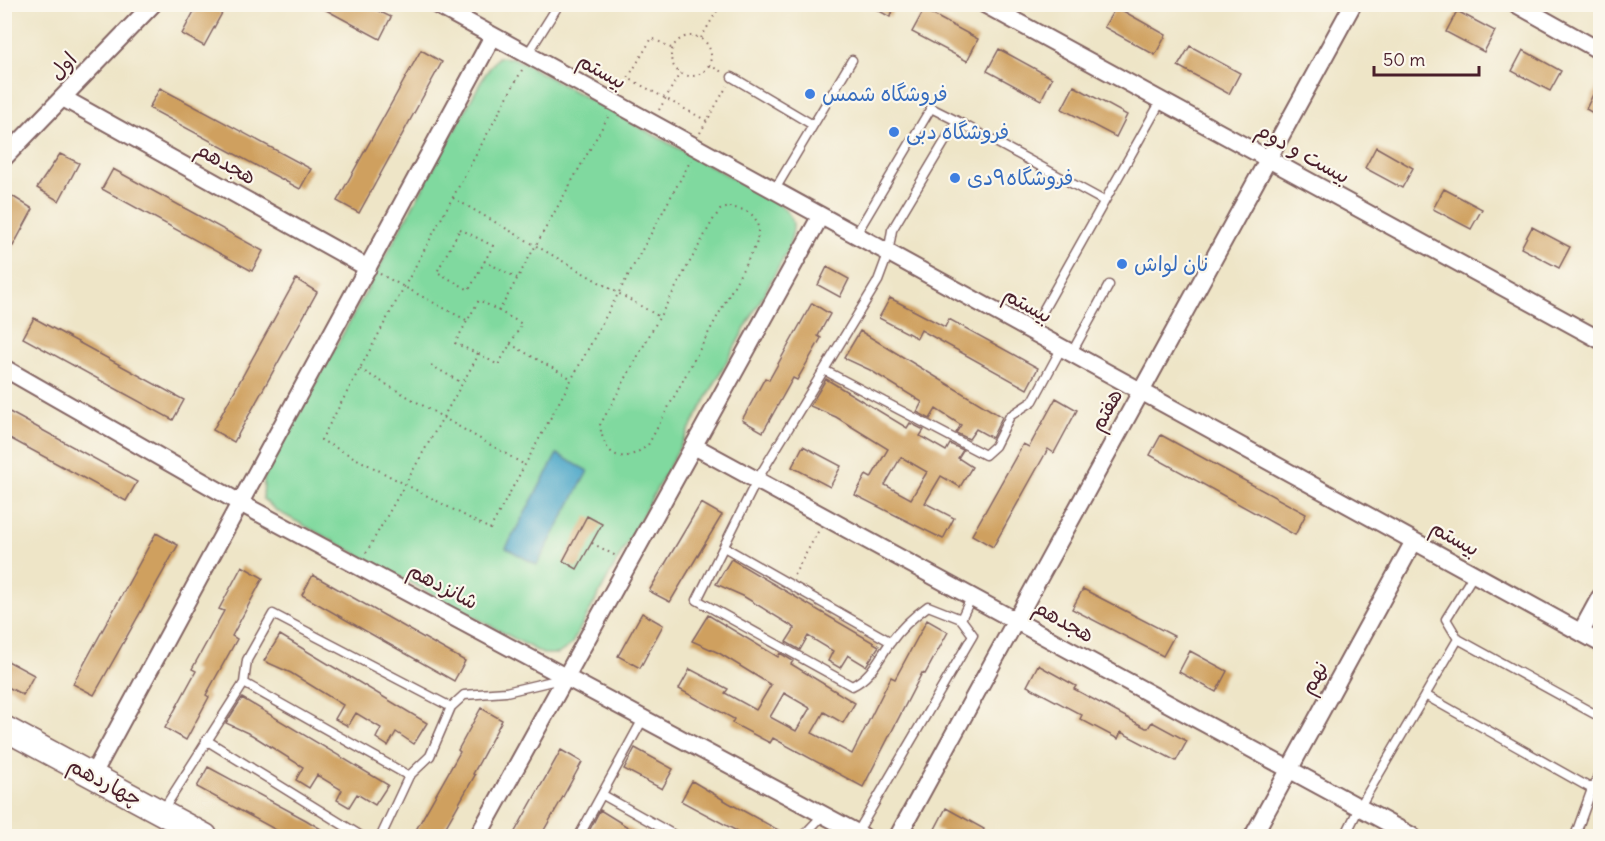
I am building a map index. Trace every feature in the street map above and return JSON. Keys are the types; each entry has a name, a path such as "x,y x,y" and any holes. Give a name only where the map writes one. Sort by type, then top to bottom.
{"main road":[{"name":"چهاردهم","path":"6,733 205,837"}],"street":[{"name":"اول","path":"4,158 153,4"},
{"name":"بیستم","path":"435,4 774,192 1600,643"},
{"name":"بیست و دوم","path":"984,4 1600,340"},
{"name":"هفتم","path":"898,837 1353,4"},
{"path":"1516,4 1600,51"},
{"path":"92,776 493,36"},
{"name":"هجدهم","path":"63,98 368,268"},
{"path":"478,837 820,217"},
{"name":"شانزدهم","path":"4,368 240,502 860,835"},
{"name":"هجدهم","path":"694,446 1412,837"},
{"name":"نهم","path":"1253,837 1414,541"},
{"path":"1581,632 1600,597"}],"lane":[{"path":"527,55 559,4"},
{"path":"774,192 852,60"},
{"path":"732,77 813,125"},
{"path":"1030,332 1161,101"},
{"path":"855,236 931,108 1104,201"},
{"path":"860,835 973,635 961,619 928,606 916,614 891,642 866,679 852,686 697,600 757,480 878,281 888,254 891,230 957,121"},
{"path":"824,370 985,455 995,446 1010,416 1033,401 1109,285"},
{"path":"724,547 891,642"},
{"path":"1474,574 1446,619 1458,639 1600,717"},
{"path":"961,619 972,596"},
{"path":"161,813 244,683 247,660 273,614 450,707"},
{"path":"1345,837 1359,808 1458,639"},
{"path":"381,837 409,776 430,756 450,707 464,695 506,692 566,678"},
{"path":"244,683 409,776"},
{"path":"1425,695 1592,789"},
{"path":"579,837 643,719"},
{"path":"206,740 361,837"},
{"path":"1575,837 1592,789 1600,774"},
{"path":"603,795 676,837"},
{"path":"804,837 823,815"}],"path":[{"path":"701,38 721,4"},
{"path":"690,35 701,38 709,47 711,59 709,65 697,76 685,77 670,60 671,48 679,39 690,35"},
{"path":"671,48 652,38 628,78 707,121"},
{"path":"527,55 522,70 321,440 490,529 619,295 690,162 692,147 732,77 709,65"},
{"path":"652,124 680,73"},
{"path":"499,311 615,104"},
{"path":"453,198 658,316"},
{"path":"729,207 744,208 756,217 760,231 756,245 648,445 635,455 625,458 616,455 603,443 600,425 658,316 720,210 729,207"},
{"path":"460,228 493,246 484,261 469,290 437,272 460,228"},
{"path":"484,261 518,278"},
{"path":"368,268 468,321"},
{"path":"479,300 499,311 522,324 498,365 455,343 479,300"},
{"path":"510,344 572,379"},
{"path":"359,566 478,354"},
{"path":"431,365 462,383"},
{"path":"360,369 525,465"},
{"path":"789,584 826,517"},
{"path":"592,543 628,564"}],"green space":[{"path":"498,57 514,58 774,201 788,212 793,223 787,252 571,645 558,654 543,654 277,511 263,499 264,478 484,76"}],"water":[{"path":"557,454 588,471 537,565 506,548"}],"building":[{"path":"198,4 210,4 222,13 204,46 182,34"},
{"path":"315,4 364,4 391,17 380,39"},
{"path":"867,4 896,4 890,17"},
{"path":"1116,7 1166,35 1155,55 1104,27"},
{"path":"924,10 978,39 967,61 912,32"},
{"path":"1457,11 1495,31 1484,52 1446,32"},
{"path":"1190,46 1240,73 1229,94 1178,66"},
{"path":"999,49 1052,78 1041,100 987,71"},
{"path":"421,50 442,62 359,213 337,201"},
{"path":"1523,50 1561,71 1550,91 1512,71"},
{"path":"1600,80 1600,117 1586,109"},
{"path":"1074,86 1127,115 1116,137 1062,109"},
{"path":"160,88 311,169 300,189 149,108"},
{"path":"1376,147 1413,168 1402,188 1365,168"},
{"path":"60,154 79,163 59,201 37,188"},
{"path":"113,169 263,251 252,271 102,189"},
{"path":"1444,189 1482,209 1471,229 1433,209"},
{"path":"12,196 33,209 13,246 4,241 4,208"},
{"path":"1532,227 1570,247 1559,268 1521,248"},
{"path":"827,267 849,279 840,297 818,285"},
{"path":"296,279 317,292 234,442 213,430"},
{"path":"890,298 945,327 949,319 1038,368 1027,389 921,330 917,338 879,318"},
{"path":"812,303 830,314 818,336 821,338 797,380 793,378 763,432 742,420 765,378 769,380"},
{"path":"34,318 184,400 173,420 23,338"},
{"path":"860,331 1002,417 992,438 976,429 969,439 956,433 961,425 936,409 930,419 917,412 922,402 870,370 844,358"},
{"path":"826,379 907,428 910,423 924,430 920,436 946,451 950,444 963,450 958,458 972,467 960,487 941,476 925,503 954,518 943,539 855,495 866,475 871,478 888,449 836,417 810,406","holes":["901,457 927,472 911,499 885,485"]},
{"path":"1056,398 1077,410 1054,453 1048,449 993,547 972,535 1023,444 1029,447"},
{"path":"4,409 137,482 126,501 4,435"},
{"path":"1161,435 1306,514 1295,535 1150,455"},
{"path":"803,446 841,466 830,487 792,467"},
{"path":"701,503 722,515 670,602 649,591"},
{"path":"587,516 602,524 577,569 563,561"},
{"path":"156,533 178,545 94,695 73,684"},
{"path":"731,559 879,646 866,666 848,655 840,668 828,661 833,651 808,636 800,650 786,642 795,628 743,596 716,584"},
{"path":"242,566 263,578 232,636 237,639 206,695 209,697 186,740 165,728 196,671 192,669 224,611 219,609"},
{"path":"313,575 465,661 454,681 302,595"},
{"path":"1083,589 1174,636 1163,656 1072,609"},
{"path":"642,613 663,625 640,668 618,656"},
{"path":"708,615 778,657 780,653 793,661 791,664 855,703 843,723 824,712 812,733 852,754 891,677 895,679 927,620 948,632 925,674 922,673 863,787 773,738 770,743 732,723 734,719 679,689 690,669 728,689 725,693 756,710 771,685 719,653 692,641","holes":["784,693 810,708 796,731 770,717"]},
{"path":"280,635 427,723 414,744 396,732 388,746 376,738 381,728 356,713 348,726 335,719 343,705 291,673 264,661"},
{"path":"1190,651 1227,671 1216,692 1179,672"},
{"path":"4,659 34,675 23,695 4,685"},
{"path":"1038,665 1076,686 1074,689 1146,728 1152,722 1187,741 1176,761 1121,732 1118,739 1080,719 1082,715 1027,686"},
{"path":"242,698 388,785 375,805 357,794 349,807 337,800 342,790 317,775 309,788 296,780 303,767 252,735 226,723"},
{"path":"481,708 502,720 473,774 475,775 440,837 412,837 460,752 458,750"},
{"path":"635,748 673,769 662,789 624,769"},
{"path":"561,750 582,762 559,804 540,837 512,837"},
{"path":"208,767 334,837 289,837 197,787"},
{"path":"692,781 791,837 742,837 736,833 737,831 681,801"},
{"path":"946,808 984,829 980,837 950,837 935,829"},
{"path":"600,810 644,837 586,837"}],"place":[{"name":"فروشگاه شمس","path":"810,94"},
{"name":"فروشگاه دبی","path":"894,132"},
{"name":"فروشگاه۹دی","path":"955,178"},
{"name":"نان لواش","path":"1122,264"}]}
